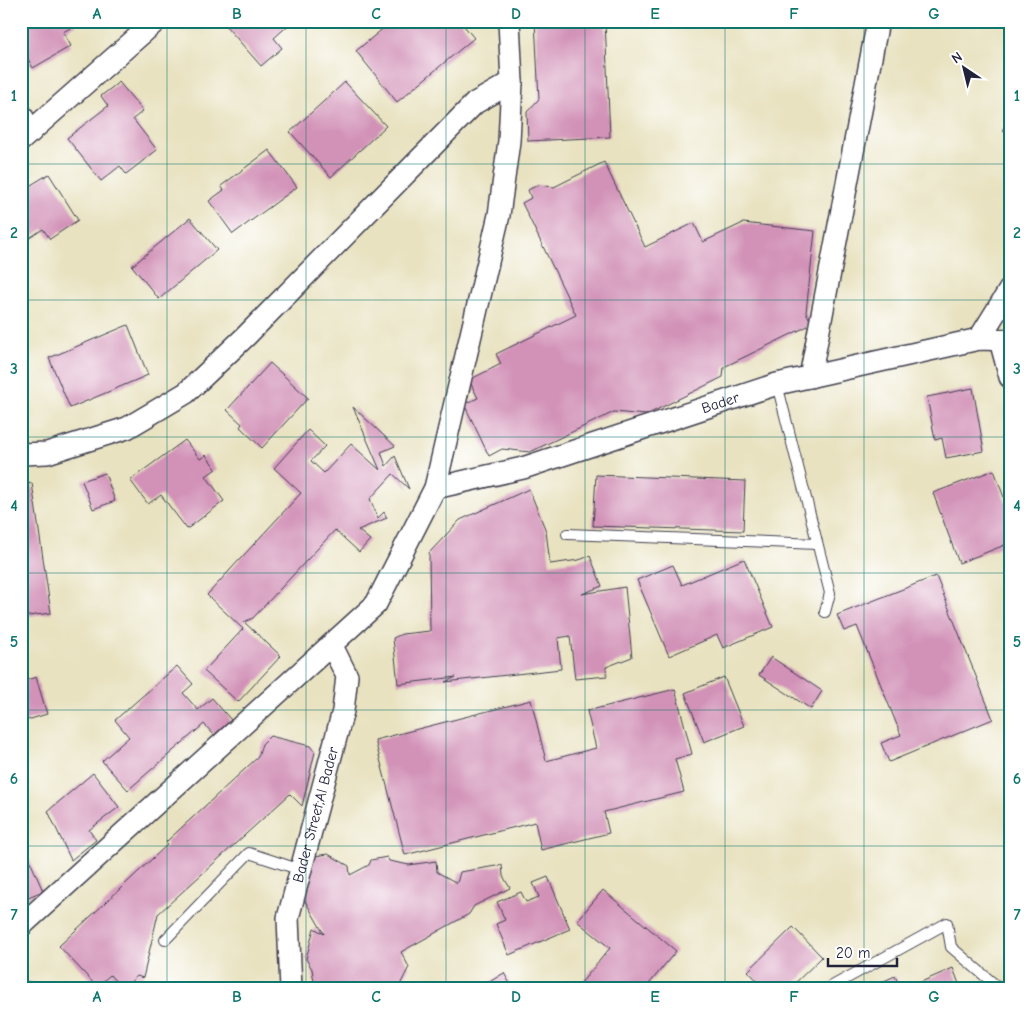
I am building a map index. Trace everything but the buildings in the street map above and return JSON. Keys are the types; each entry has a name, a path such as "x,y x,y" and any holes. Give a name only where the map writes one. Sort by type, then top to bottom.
{"street":[{"path":"24,129 156,21"},
{"path":"21,926 332,646 376,604 435,488 499,215 509,141 512,82 509,21"},
{"path":"810,377 878,21"},
{"path":"21,454 47,453 127,428 186,392 246,336 475,103 512,82"},
{"path":"979,339 1010,289"},
{"name":"Bader","path":"435,488 523,468 777,384 979,339 1005,340"},
{"path":"1005,340 1010,377"},
{"name":"Bader Street;Al Bader","path":"291,989 288,918 343,711 347,676 332,646"}],"lane":[{"path":"777,384 830,593 825,612"},
{"path":"567,534 817,544"},
{"path":"165,940 249,854 301,870"},
{"path":"827,989 947,923 951,947 1000,989"}]}
